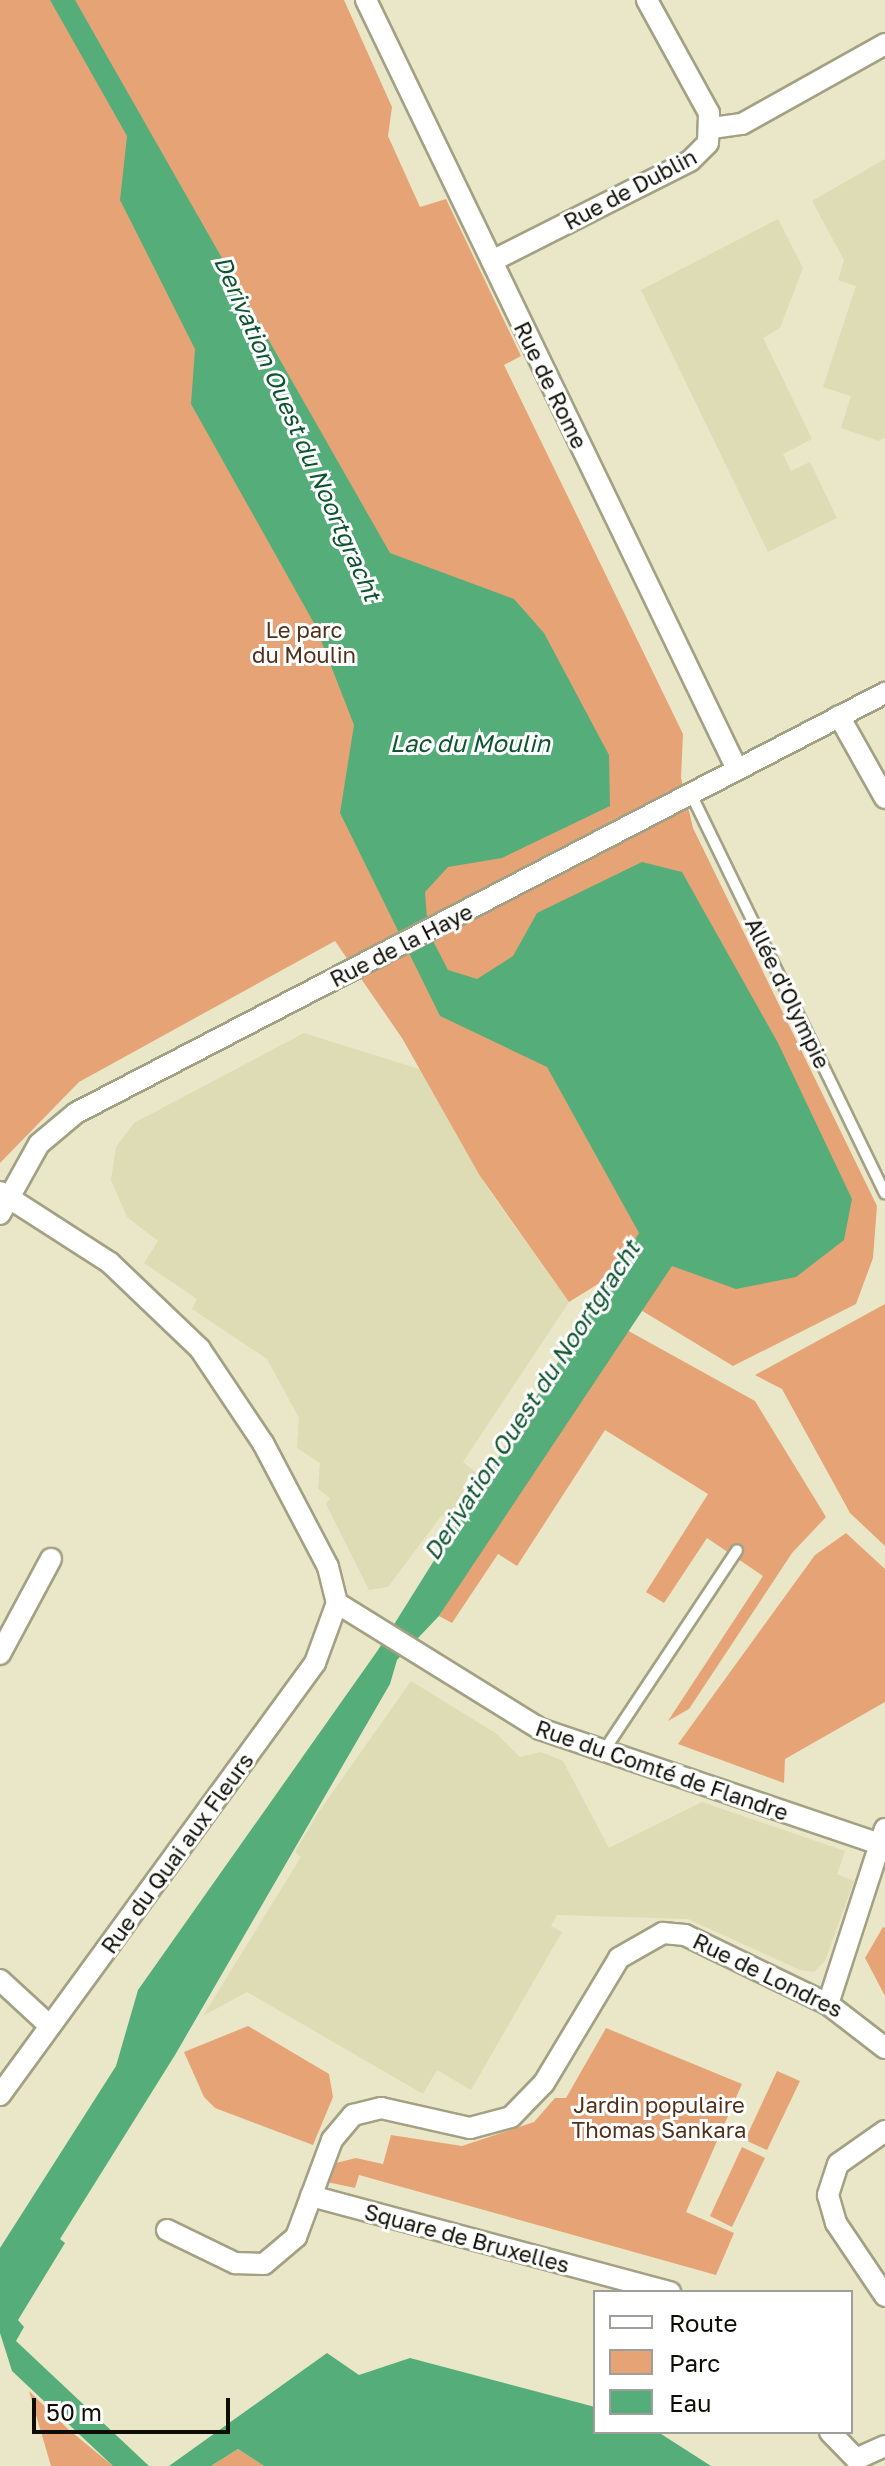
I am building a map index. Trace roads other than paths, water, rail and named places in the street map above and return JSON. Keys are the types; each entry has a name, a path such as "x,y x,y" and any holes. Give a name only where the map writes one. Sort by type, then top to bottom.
{"street":[{"name":"Rue de Rome","path":"366,0 737,769"},
{"name":"Rue de Dublin","path":"492,261 690,161 712,128 647,0"},
{"path":"712,128 742,124 885,44"},
{"name":"Rue de la Haye","path":"3,1201 57,1125 885,693"},
{"path":"839,716 885,798"},
{"path":"3,1201 110,1263 200,1349 263,1443 328,1567 337,1603"},
{"path":"0,1654 51,1559"},
{"name":"Rue du Comté de Flandre","path":"337,1603 525,1722 603,1752 883,1840"},
{"name":"Rue du Quai aux Fleurs","path":"0,2095 315,1663 337,1603"},
{"path":"828,2004 883,1840"},
{"name":"Rue de Londres","path":"311,2196 332,2140 353,2115 381,2108 470,2128 511,2117 544,2083 619,1958 663,1933 685,1935 828,2004 885,2048"},
{"path":"0,1980 50,2026"},
{"path":"885,2131 838,2164 828,2195 836,2223 885,2296"},
{"path":"167,2230 255,2266 290,2245 311,2196"},
{"name":"Square de Bruxelles","path":"311,2196 663,2290"},
{"path":"832,2434 856,2459 885,2446"}],"lane":[{"name":"Allée d'Olympie","path":"691,794 885,1193"},
{"path":"603,1752 737,1550"}],"water":[{"path":"50,0 75,0 390,553 514,599 544,633 609,755 610,806 502,858 448,867 425,892 428,931 448,970 477,979 513,956 537,913 642,862 682,872 778,1043 852,1199 844,1240 796,1277 736,1289 672,1266 439,1616 397,1660 390,1684 175,2055 60,2239 65,2243 18,2320 24,2327 16,2341 149,2466 113,2466 12,2371 0,2333 0,2248 116,2066 138,1990 378,1650 639,1233 547,1067 440,1016 340,813 354,725 315,625 191,404 195,349 120,200 127,136"},
{"path":"327,2353 359,2375 410,2358 593,2406 593,2434 661,2434 711,2466 264,2466 238,2449 211,2466 169,2466"}],"water label":[{"name":"Derivation Ouest du Noortgracht","path":"298,428"},
{"name":"Lac du Moulin","path":"470,743"},
{"name":"Derivation Ouest du Noortgracht","path":"531,1400"}],"park label":[{"name":"Le parc du Moulin","path":"304,642"},
{"name":"Jardin populaire Thomas Sankara","path":"659,2116"}]}
